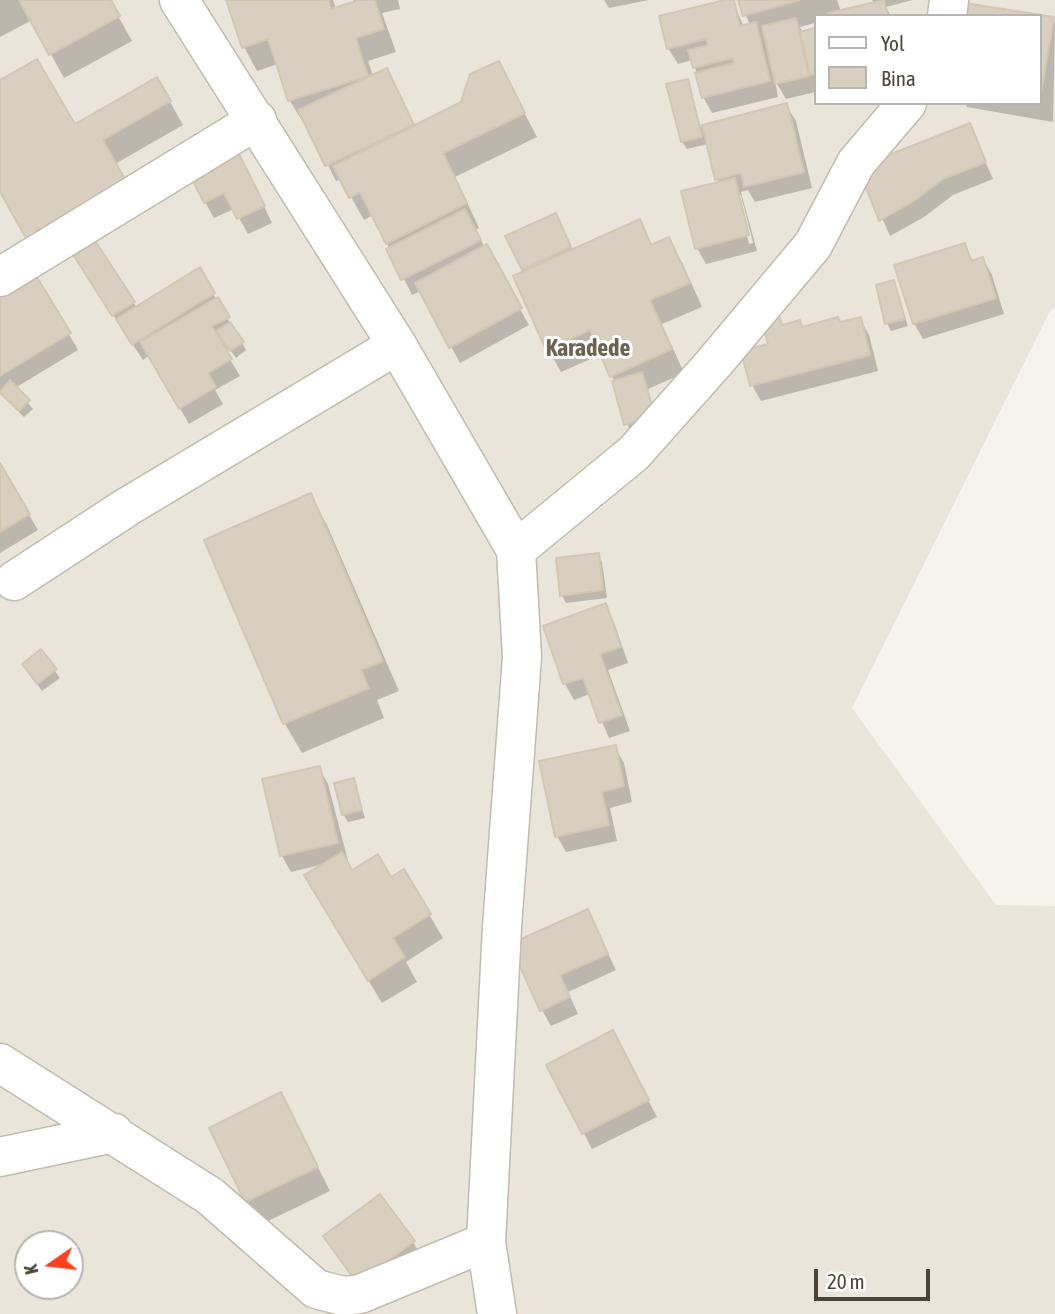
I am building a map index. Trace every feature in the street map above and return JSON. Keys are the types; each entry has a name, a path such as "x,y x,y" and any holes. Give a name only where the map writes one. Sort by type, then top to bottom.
{"street":[{"path":"179,0 397,345 516,550 522,657 502,927 486,1242 497,1314"},
{"path":"516,550 634,453 705,373 813,245 856,163 904,105"},
{"path":"0,277 257,120"},
{"path":"14,581 127,507 397,345"},
{"path":"0,1063 210,1196 316,1289 343,1296 360,1294 486,1242"},
{"path":"0,1157 114,1133"}],"shaded area":[{"path":"0,0 1055,0 1055,307 1050,311 852,708 996,905 1055,906 1055,1314 0,1314"}],"building":[{"path":"19,0 111,0 120,16 49,55"},
{"path":"226,0 328,0 331,9 359,0 375,0 384,29 356,38 368,76 288,101 268,39 242,48"},
{"path":"734,0 740,26 756,22 770,81 702,98 695,73 734,63 733,58 693,68 688,50 708,45 706,39 667,49 659,16"},
{"path":"738,0 800,0 743,16"},
{"path":"884,0 888,14 828,14"},
{"path":"965,3 1035,14 963,14"},
{"path":"1041,15 1054,17 1041,93"},
{"path":"796,18 809,76 775,84 762,26"},
{"path":"814,28 814,74 810,75 800,32"},
{"path":"37,59 75,124 157,77 171,101 103,140 126,181 26,238 0,192 0,80"},
{"path":"499,61 525,113 443,153 467,203 386,244 360,192 349,198 333,166 461,102 470,74"},
{"path":"387,68 414,125 325,166 298,110"},
{"path":"688,79 702,137 681,142 666,84"},
{"path":"787,103 804,172 744,187 741,173 715,180 702,125"},
{"path":"970,123 986,162 943,179 914,201 879,221 858,167"},
{"path":"237,150 265,206 237,219 224,193 204,203 189,173"},
{"path":"735,178 749,235 695,249 681,191"},
{"path":"465,209 481,240 401,280 386,249"},
{"path":"556,213 571,247 522,270 505,236"},
{"path":"640,219 651,245 669,237 690,283 650,300 672,349 610,377 590,330 546,350 513,276"},
{"path":"96,242 135,302 112,316 74,256"},
{"path":"965,243 971,261 983,257 996,298 913,324 894,265"},
{"path":"487,244 522,308 449,348 415,283"},
{"path":"200,267 215,293 132,345 116,319"},
{"path":"35,274 71,333 0,376 0,295"},
{"path":"894,280 905,319 885,324 876,285"},
{"path":"218,297 230,317 212,326 232,359 208,373 216,387 179,409 140,342"},
{"path":"838,317 840,322 861,317 870,355 750,386 741,351 768,344 762,322 780,318 782,325 800,320 802,327"},
{"path":"230,322 244,342 230,351 216,331"},
{"path":"642,372 655,416 624,425 612,381"},
{"path":"10,380 30,400 19,411 0,392"},
{"path":"0,463 30,514 0,532"},
{"path":"311,493 383,661 361,670 369,688 283,724 204,540"},
{"path":"599,553 603,590 560,596 556,558"},
{"path":"606,603 621,647 600,654 622,715 599,723 583,678 563,684 543,626"},
{"path":"41,649 57,669 37,684 22,664"},
{"path":"616,745 624,786 602,792 609,825 555,837 539,761"},
{"path":"320,766 338,843 280,856 262,779"},
{"path":"354,778 362,810 342,815 334,783"},
{"path":"342,852 352,870 378,854 391,877 404,869 431,914 393,938 405,957 368,981 304,875"},
{"path":"588,909 608,954 560,975 570,997 540,1011 510,944"},
{"path":"613,1030 649,1100 582,1134 546,1065"},
{"path":"281,1092 318,1167 245,1202 209,1128"},
{"path":"380,1194 415,1241 357,1283 323,1236"}],"district":[{"name":"Karadede","path":"588,348"}]}
